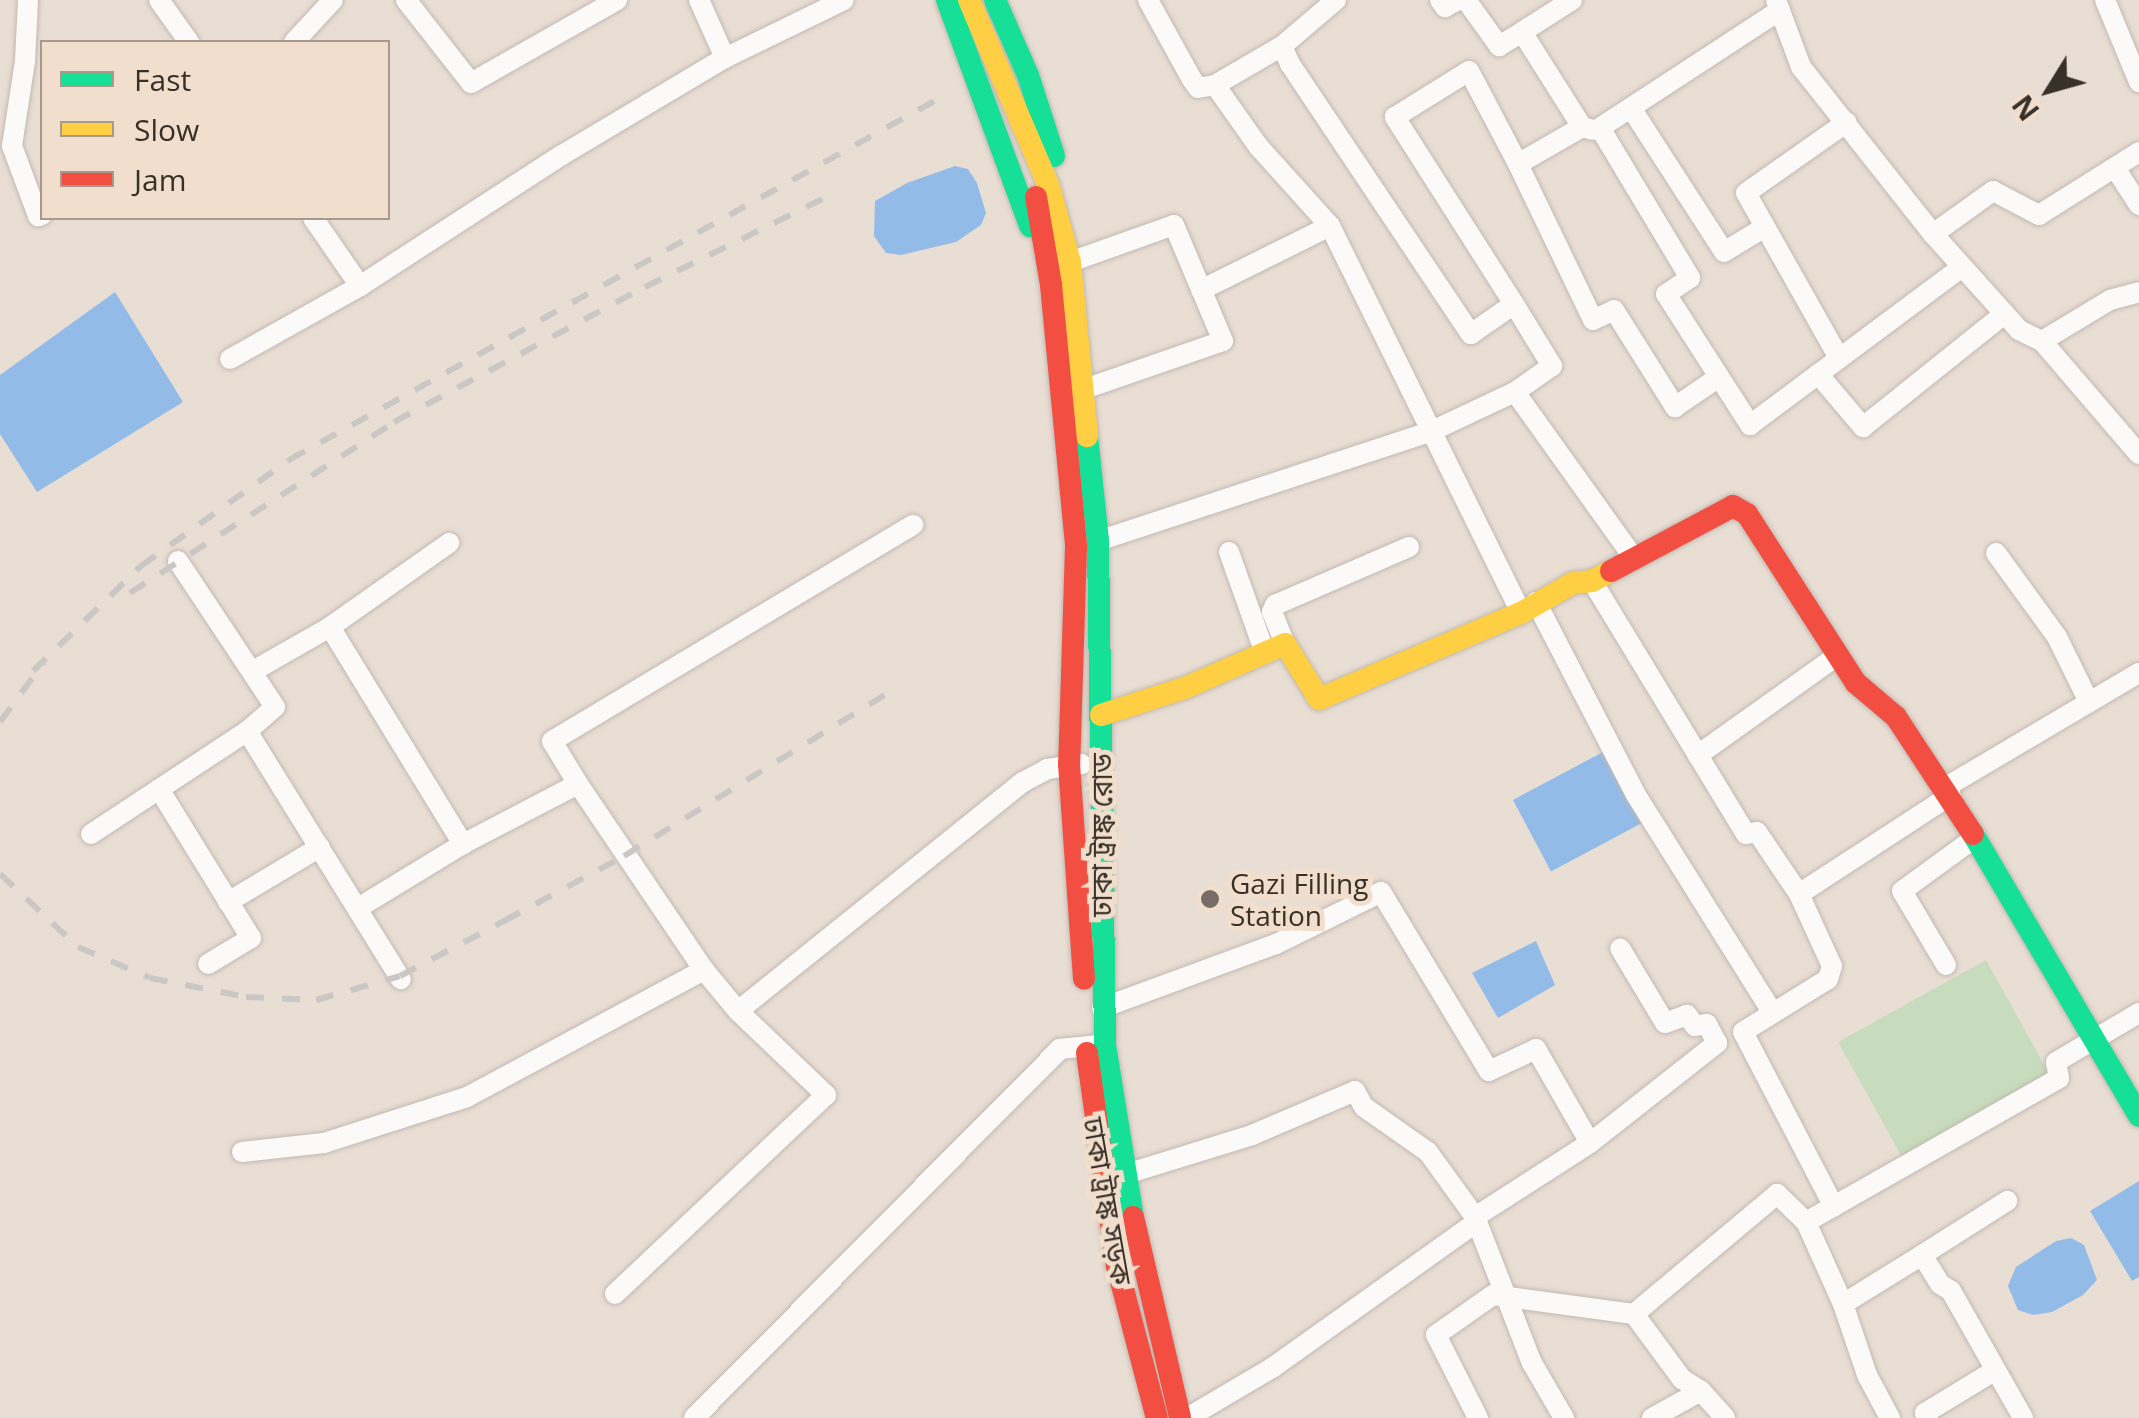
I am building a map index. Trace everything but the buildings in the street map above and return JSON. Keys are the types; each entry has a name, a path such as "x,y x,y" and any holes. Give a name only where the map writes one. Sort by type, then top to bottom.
{"main road":[{"path":"947,0 1050,286"},
{"name":"ঢাকা ট্রাঙ্ক রোড","path":"969,0 1029,144 1069,254"},
{"name":"ঢাকা ট্রাঙ্ক রোড","path":"997,6 1028,75 1068,215 1098,541 1102,1008 1096,1046 1123,1175 1184,1418"},
{"name":"ঢাকা ট্রাঙ্ক রোড","path":"1029,144 1050,286 1076,547 1070,764 1084,980"},
{"path":"1101,715 1186,687 1275,648 1319,699 1529,608 1573,583 1592,582 1733,506 1746,514 1856,683 1896,717 1948,791 2139,1116"},
{"name":"ঢাকা ট্রাঙ্ক সড়ক","path":"1084,980 1096,1046 1117,1266 1157,1418"}],"street":[{"path":"28,0 25,61 12,146 40,216"},
{"path":"159,0 188,40"},
{"path":"296,40 332,0"},
{"path":"406,0 471,83 617,0"},
{"path":"699,0 725,58"},
{"path":"230,359 360,286 562,155 725,58 844,0"},
{"path":"997,6 1021,0"},
{"path":"1148,0 1198,88 1215,85 1282,46 1336,0"},
{"path":"1440,0 1444,8 1458,0"},
{"path":"1466,0 1499,46 1572,0"},
{"path":"2105,0 2139,82"},
{"path":"1518,164 1631,108 1778,5 1801,67 1933,234 2019,330 2042,342 2139,454"},
{"path":"1522,32 1591,127 1690,278 1666,294 1750,425 1962,267"},
{"path":"1282,46 1290,64 1471,334 1514,304"},
{"path":"1098,541 1432,432 1515,392 1552,366 1396,117 1469,71 1593,320 1614,310 1675,407 1719,377"},
{"path":"1215,85 1258,146 1330,226 1432,432 1529,608 1636,795 1774,1013"},
{"path":"1631,108 1724,252 1765,228"},
{"path":"1839,358 1746,193 1846,122"},
{"path":"1933,234 1992,191 2039,215 2139,152"},
{"path":"2116,168 2139,205"},
{"path":"313,220 360,286"},
{"path":"1069,254 1174,225 1223,341 1086,388"},
{"path":"1202,290 1330,226"},
{"path":"2042,342 2110,300 2139,292"},
{"path":"1818,374 1863,427 2004,314"},
{"path":"1515,392 1634,558"},
{"path":"615,1294 826,1095 738,1011 704,970 552,741 913,525"},
{"path":"253,672 330,627 449,543"},
{"path":"1275,648 1275,605 1409,547"},
{"path":"1229,552 1275,648"},
{"path":"1996,553 2057,637 2089,702"},
{"path":"91,834 246,731 275,707 178,561"},
{"path":"1592,582 1746,834 1756,832 1799,894 1832,974 1744,1036 1834,1207"},
{"path":"330,627 463,844"},
{"path":"1698,755 1837,656"},
{"path":"1799,894 1948,791 2139,672"},
{"path":"246,731 401,979"},
{"path":"738,1011 985,810 1047,769 1101,762"},
{"path":"358,908 463,844 578,784"},
{"path":"159,789 251,938 208,964"},
{"path":"1946,965 1902,891 1976,837"},
{"path":"228,902 320,847"},
{"path":"1102,1008 1276,944 1381,892 1489,1071 1536,1049 1590,1143"},
{"path":"1184,1418 1272,1368 1590,1143 1718,1042 1707,1024 1695,1026 1687,1016 1665,1023 1620,948"},
{"path":"242,1152 324,1143 467,1097 704,970"},
{"path":"1806,1222 2059,1078 2054,1064 2139,1013"},
{"path":"694,1418 1060,1050 1096,1046"},
{"path":"1123,1175 1252,1134 1355,1092 1364,1107 1428,1152 1476,1220 1532,1362 1564,1418"},
{"path":"1634,1314 1777,1194 1806,1222 1844,1304 1868,1375 1890,1418"},
{"path":"1844,1304 2007,1202"},
{"path":"1922,1255 1940,1284 1951,1291 2023,1418"},
{"path":"1478,1418 1436,1334 1493,1295 1634,1314 1682,1379 1726,1418"},
{"path":"1928,1418 1925,1413 1994,1371"},
{"path":"1652,1418 1700,1391"}],"green space":[{"path":"1986,960 2050,1075 1902,1157 1838,1042"}],"water":[{"path":"955,166 968,169 977,183 986,213 981,225 956,242 901,255 886,253 874,236 875,201 907,183"},
{"path":"115,292 183,402 37,492 0,434 0,375"},
{"path":"1603,752 1641,824 1551,871 1513,800"},
{"path":"1536,941 1555,985 1498,1018 1472,973"},
{"path":"2139,1181 2139,1277 2132,1281 2090,1211"},
{"path":"2071,1238 2084,1245 2097,1280 2083,1295 2052,1312 2033,1315 2018,1310 2008,1286 2016,1267 2056,1241"}],"railway":[{"path":"33,671 141,566 289,460 938,99"},
{"path":"130,593 394,422 645,287 824,198"},
{"path":"0,722 44,662"},
{"path":"0,874 78,947 150,978 246,997 316,1000 400,976 504,921 624,856 899,686"}],"traffic: fast":[{"path":"947,0 1030,226"},
{"path":"995,0 1028,75 1054,156"},
{"path":"1087,436 1098,541 1105,1045 1133,1217"},
{"path":"1973,834 2139,1116"}],"traffic: slow":[{"path":"969,0 1049,187 1070,262 1087,436"},
{"path":"1101,715 1187,687 1285,644 1319,699 1521,613 1573,583 1592,581 1611,571"}],"traffic: jam":[{"path":"1036,197 1051,285 1076,547 1069,764 1084,978"},
{"path":"1611,571 1733,506 1747,514 1856,683 1896,717 1973,834"},
{"path":"1087,1053 1117,1266 1157,1418"},
{"path":"1133,1217 1180,1418"}],"place":[{"name":"Gazi Filling Station","path":"1210,899"}]}
